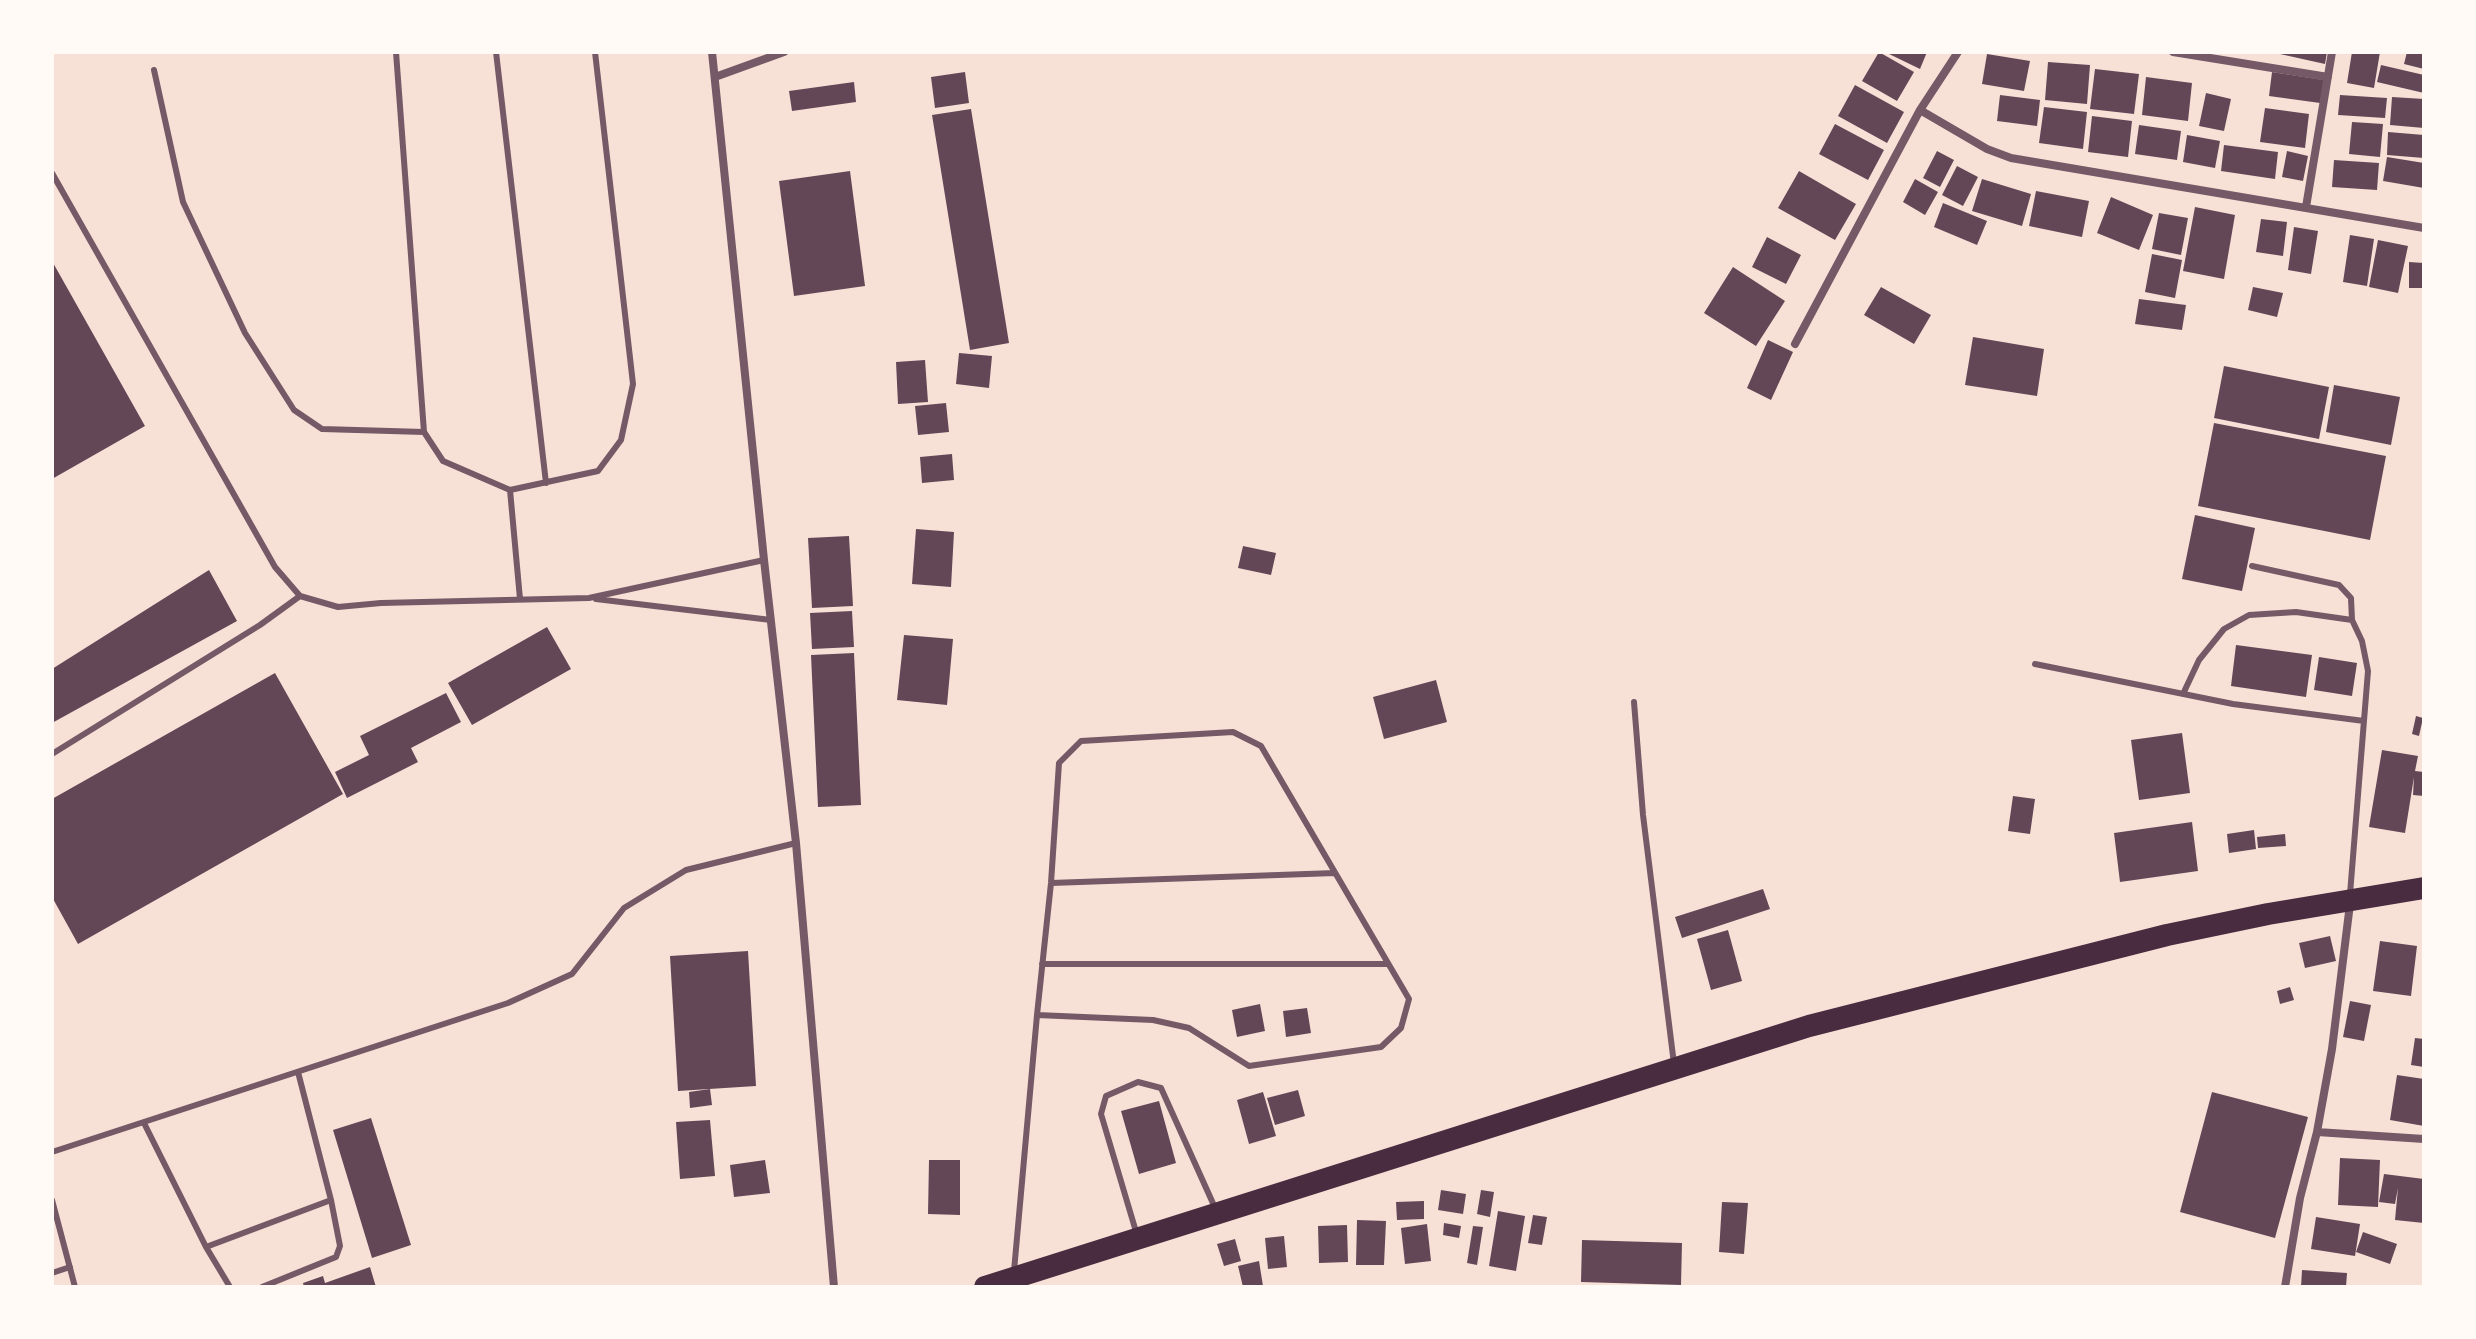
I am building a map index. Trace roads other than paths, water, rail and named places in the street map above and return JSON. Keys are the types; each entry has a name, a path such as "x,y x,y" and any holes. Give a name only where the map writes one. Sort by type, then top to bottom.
{"highway":[{"path":"985,1287 1809,1026 2167,935 2350,899 2424,888"}],"street":[{"path":"712,52 796,843 834,1287"},
{"path":"715,77 784,52"},
{"path":"1795,344 1920,110 1958,52"},
{"path":"2173,52 2328,77"},
{"path":"2306,207 2332,52"},
{"path":"1920,110 1987,149 2011,158 2424,228"},
{"path":"2285,1287 2300,1198 2317,1132 2332,1049 2350,899"},
{"path":"2317,1132 2424,1139"}],"lane":[{"path":"396,52 424,432 443,461 510,490 598,471 621,440 633,384 595,52"},
{"path":"496,52 546,483"},
{"path":"154,70 183,202 245,333 294,410 322,429 424,432"},
{"path":"52,173 275,567 300,596 338,607 381,603 589,598 771,620"},
{"path":"510,490 520,599"},
{"path":"589,598 764,560"},
{"path":"2252,566 2339,585 2351,598 2352,620 2362,641 2368,671 2350,899"},
{"path":"52,754 260,625 300,596"},
{"path":"2183,694 2199,660 2224,629 2249,615 2296,612 2352,620"},
{"path":"2035,664 2233,704 2364,721"},
{"path":"1634,702 1643,815 1674,1068"},
{"path":"1013,1278 1037,1015 1051,883 1059,763 1081,741 1233,732 1261,746 1409,999 1401,1028 1381,1047 1249,1066 1189,1028 1153,1020 1037,1015"},
{"path":"52,1152 508,1003 572,974 624,908 686,870 796,843"},
{"path":"1051,883 1335,873"},
{"path":"1042,964 1388,964"},
{"path":"262,1287 336,1257 340,1246 298,1072"},
{"path":"1138,1238 1101,1114 1106,1096 1138,1082 1161,1088 1217,1213"},
{"path":"144,1123 206,1247 230,1287"},
{"path":"52,1200 75,1287"},
{"path":"206,1247 331,1200"},
{"path":"52,1273 70,1267"}]}
